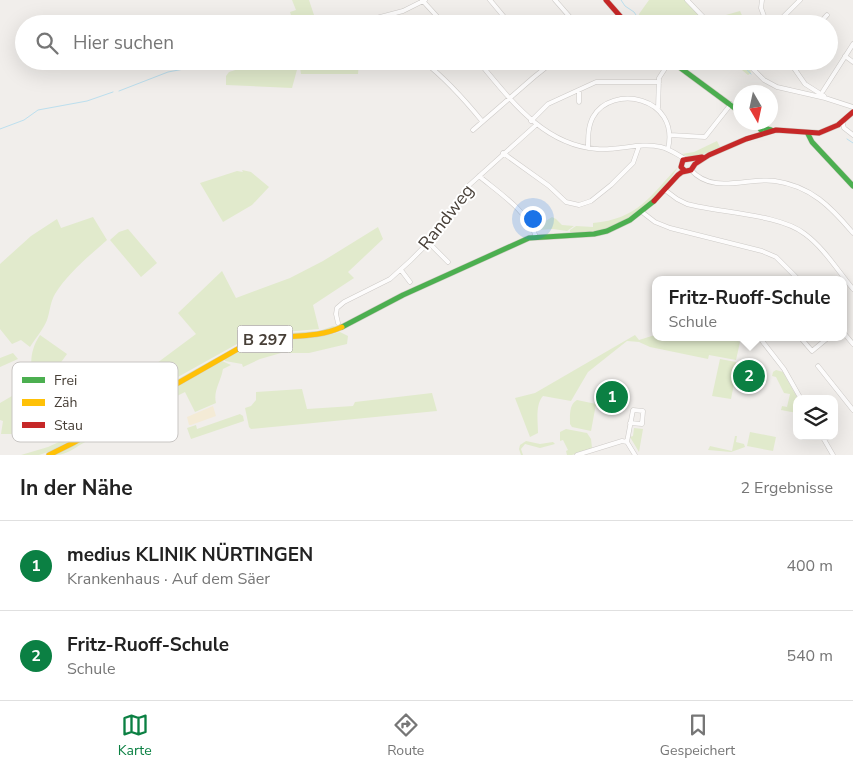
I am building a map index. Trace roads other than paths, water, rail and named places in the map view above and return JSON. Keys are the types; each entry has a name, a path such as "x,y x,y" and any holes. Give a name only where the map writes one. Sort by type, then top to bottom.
{"main road":[{"path":"606,0 618,15"},
{"path":"683,70 731,104"},
{"name":"B 297","path":"178,383 243,346 267,338 313,336 330,332 360,319 403,295 520,241 536,237 604,232 642,212 687,165 761,130 800,135 808,134 843,120 853,112"},
{"path":"843,120 853,117"},
{"name":"B 297","path":"774,130 808,134"},
{"path":"808,134 812,142 853,186"},
{"name":"B 297","path":"49,455 75,442"}],"street":[{"path":"390,15 403,11 423,0 436,15"},
{"path":"490,0 502,15"},
{"path":"555,0 568,15"},
{"path":"687,0 701,15"},
{"path":"762,0 761,8 764,15"},
{"path":"785,15 800,0"},
{"path":"838,67 853,44"},
{"path":"845,56 853,62"},
{"path":"435,70 482,121"},
{"path":"486,70 531,121 560,138 588,148 615,149 653,146 668,149 698,177 713,183 732,184 751,180 765,180 777,181 798,187 820,198 853,233"},
{"path":"473,130 542,70"},
{"path":"658,108 658,82 664,70"},
{"path":"754,70 764,80 776,87 825,98 853,107"},
{"path":"795,70 805,84 825,98"},
{"path":"822,91 836,70"},
{"path":"531,121 548,104 601,81 658,82"},
{"path":"578,102 579,90"},
{"path":"588,148 590,124 596,113 605,105 617,100 629,99 647,102 658,108 666,119 670,136 668,149"},
{"path":"670,136 705,137 731,104"},
{"path":"843,120 843,126 852,134"},
{"name":"Randweg","path":"338,323 336,311 340,305 377,286 401,270 429,243 466,188 536,125"},
{"path":"503,153 549,186 566,202 579,205 591,201 616,180 633,163 639,146"},
{"path":"479,176 508,199 533,229 536,237"},
{"path":"665,190 677,199 700,208 776,221 797,228 816,244 842,276"},
{"path":"642,212 655,222 670,228 762,251 776,257 796,276"},
{"path":"429,243 448,262"},
{"path":"401,270 410,282"},
{"path":"763,341 782,367 799,395"},
{"path":"803,341 812,351 823,341"},
{"path":"818,366 853,410"},
{"path":"630,423 642,424 644,411 633,410 630,423 627,442 635,455"},
{"path":"825,440 834,455"},
{"path":"577,455 622,441 627,442"}],"waterway":[{"path":"621,0 636,15"},
{"path":"119,91 168,72 179,70"},
{"path":"747,70 751,74"},
{"path":"0,129 24,120 38,110 87,101 113,92"},
{"path":"847,139 853,143"}],"place":[{"name":"Fritz-Ruoff-Schule","path":"749,376"},
{"name":"medius KLINIK NÜRTINGEN","path":"612,397"}]}
